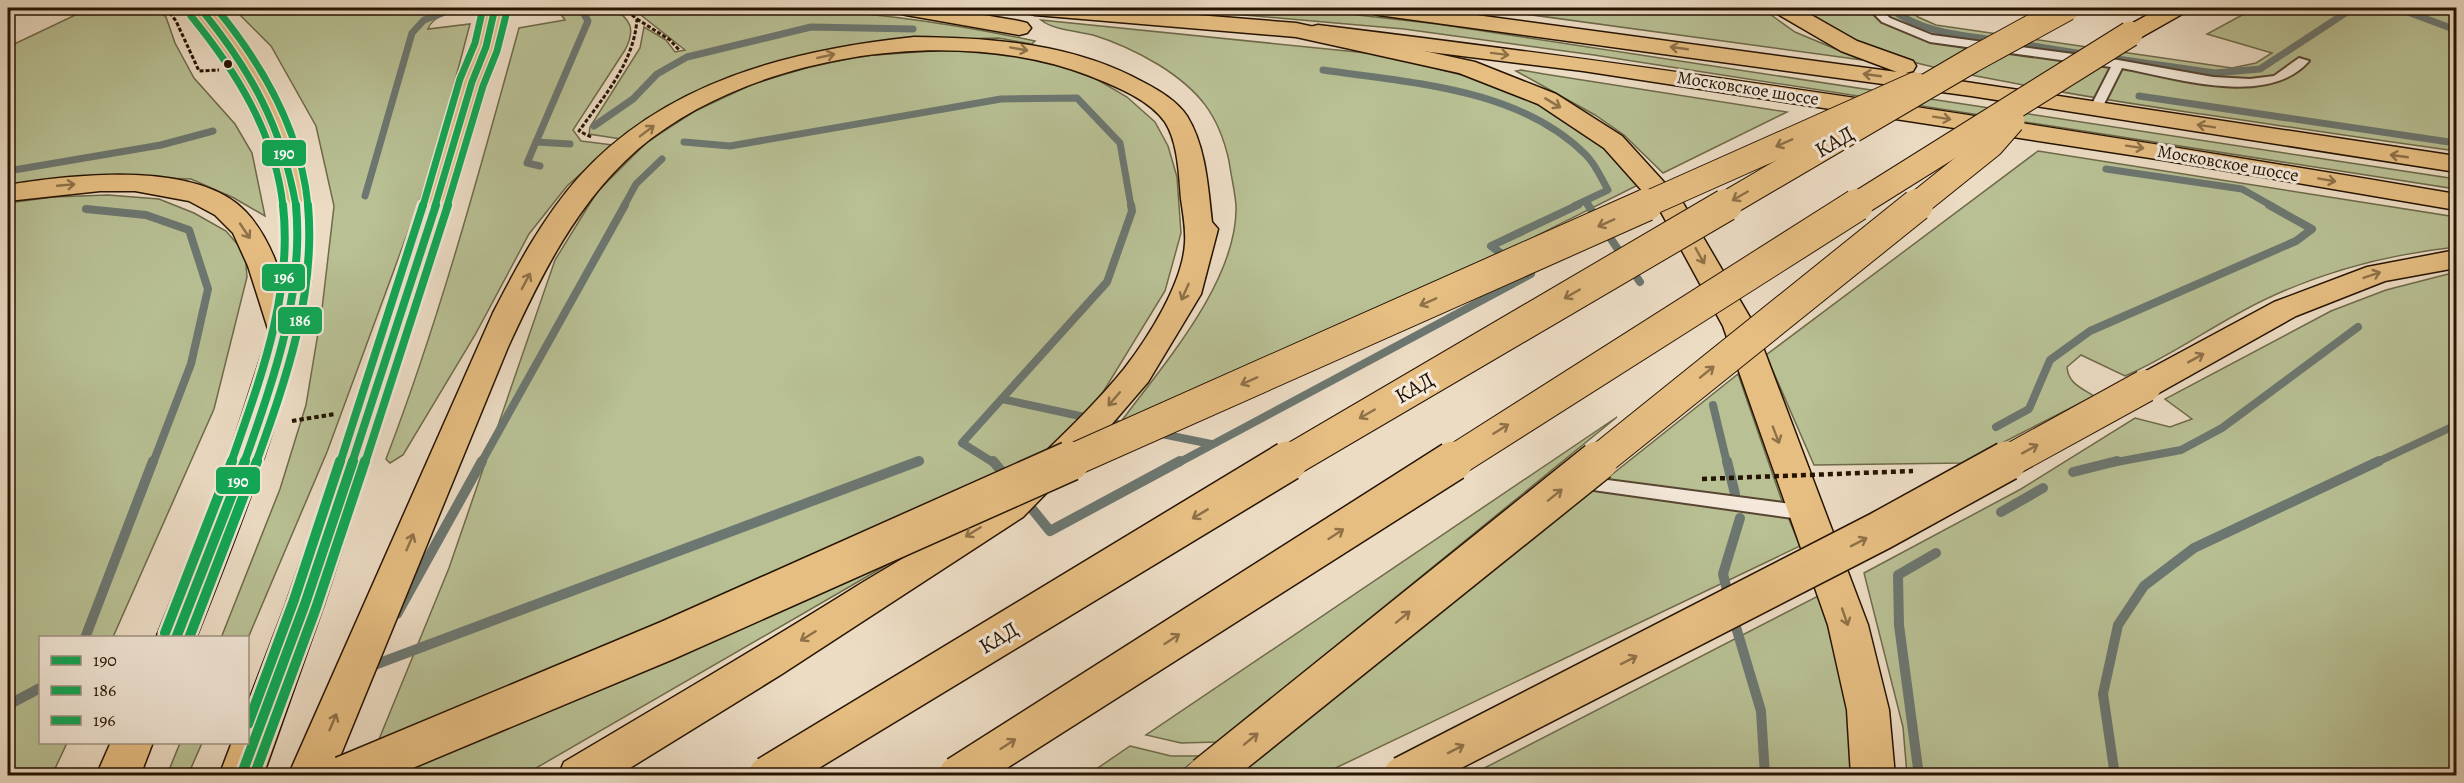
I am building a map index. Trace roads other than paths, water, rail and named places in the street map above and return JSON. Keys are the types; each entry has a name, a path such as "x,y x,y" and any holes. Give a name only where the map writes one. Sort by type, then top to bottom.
{"main road":[{"path":"177,636 229,510 258,427 285,333 298,252 298,223 288,156 266,96 221,29 200,8"},
{"path":"579,776 768,662 1010,508 1087,431 1137,374 1148,352 1186,294 1200,249 1214,184 1212,162 1201,128 1175,93 1114,57 1064,38 906,8"},
{"name":"Московское шоссе","path":"1035,8 1296,30 1583,63 2163,152 2457,202"},
{"name":"Московское шоссе","path":"1378,8 1971,74 2096,108 2457,164"},
{"path":"1784,8 1849,46 1971,74"},
{"name":"КАД","path":"768,776 1287,462 1971,74 2067,8"},
{"path":"958,776 2044,86 2176,8"},
{"path":"241,776 306,604 409,292 493,17"},
{"path":"1296,30 1466,67 1547,99 1613,142 1673,209 1739,326 1848,625 1868,710 1873,776"},
{"path":"310,776 499,333 546,244 589,183 628,145 679,110 760,74 867,48 986,44 1043,53 1093,68 1134,87 1175,117 1191,162 1200,249"},
{"path":"344,776 666,641 1971,74"},
{"path":"1206,776 1990,145 2044,86"},
{"path":"8,193 94,183 125,183 185,191 226,208 244,227 255,246 285,333"},
{"path":"1403,776 1880,531 2285,309 2378,273 2457,259"},
{"path":"118,776 131,744"}],"lane":[{"path":"1873,8 1886,20 1930,38 2118,64 2213,81 2250,83 2278,79 2303,61"},
{"path":"2096,108 2118,64"},
{"path":"1600,485 1807,513"}],"waterway":[{"path":"365,196 412,33 424,20 455,8"},
{"path":"536,142 588,21 583,12 572,8"},
{"path":"1890,8 1926,27 1953,34 1994,40"},
{"path":"2103,57 2215,73 2260,69 2353,8"},
{"path":"2397,8 2456,30"},
{"path":"594,126 633,99 657,74 687,57 811,27 913,29"},
{"path":"2014,43 2089,55"},
{"path":"1323,70 1392,79 1463,92 1529,115 1559,133 1586,155 1596,167 1608,190 1574,206"},
{"path":"2139,96 2456,143"},
{"path":"684,142 730,146 1001,99 1077,98 1120,143 1131,206"},
{"path":"8,171 161,145 213,131"},
{"path":"536,142 570,144"},
{"path":"536,142 527,163 540,166"},
{"path":"624,206 636,184 662,159"},
{"path":"2106,169 2242,189 2272,206"},
{"path":"1586,201 1589,206"},
{"path":"481,463 625,205"},
{"path":"994,463 962,443 1107,282 1132,211 1131,205"},
{"path":"1509,259 1491,246 1578,205"},
{"path":"1588,205 1640,282"},
{"path":"1996,427 2029,409 2050,360 2090,331 2296,241 2312,229 2269,205"},
{"path":"86,209 146,215 189,230 208,289 191,364 153,463"},
{"path":"1178,463 1531,274 1521,267"},
{"path":"2111,463 2181,450 2222,428 2358,327"},
{"path":"1002,399 1126,426"},
{"path":"1713,405 1727,463"},
{"path":"2375,463 2456,425"},
{"path":"1157,433 1211,444"},
{"path":"86,636 153,461"},
{"path":"397,614 482,461"},
{"path":"369,667 919,461"},
{"path":"915,463 920,461"},
{"path":"993,461 1008,479"},
{"path":"1024,499 1050,531 1180,461"},
{"path":"1727,461 1735,494"},
{"path":"2073,472 2117,461"},
{"path":"2115,776 2103,694 2118,625 2144,586 2194,548 2379,461"},
{"path":"2001,512 2043,488"},
{"path":"1729,598 1723,574 1740,518"},
{"path":"1919,776 1899,625 1898,575 1936,553"},
{"path":"1733,617 1761,711 1765,776"},
{"path":"8,705 39,689"}]}
